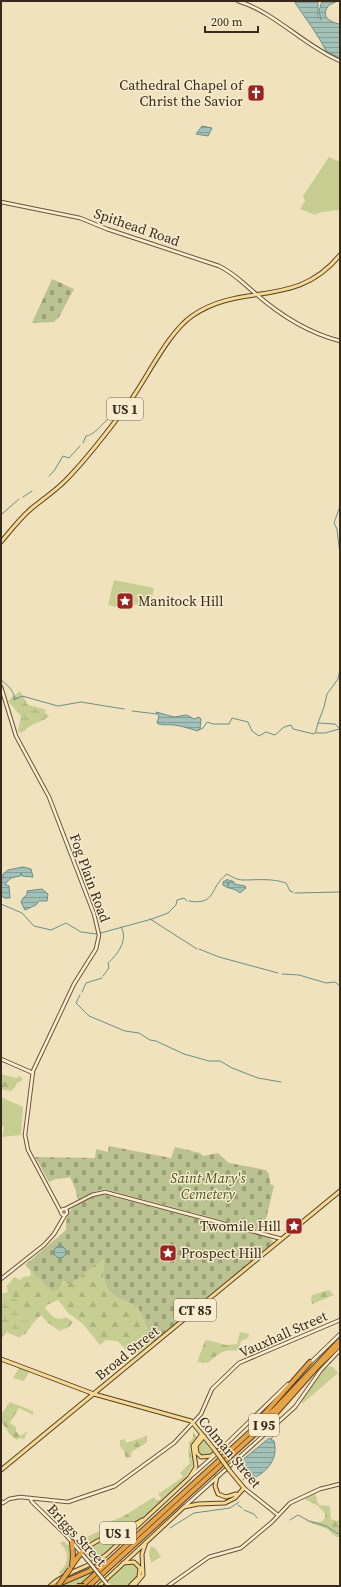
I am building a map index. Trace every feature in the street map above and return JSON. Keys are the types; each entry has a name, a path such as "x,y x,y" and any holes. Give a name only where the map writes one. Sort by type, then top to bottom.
{"highway":[{"name":"I 95","path":"83,1586 282,1401 340,1340"},
{"name":"I 95","path":"89,1586 274,1415 318,1366 340,1345"},
{"path":"243,1438 310,1362"},
{"path":"71,1568 73,1555 72,1542"},
{"name":"US 1","path":"58,1586 81,1553"},
{"path":"54,1586 96,1568 116,1554"},
{"path":"77,1586 83,1586"}],"main road":[{"name":"US 1","path":"1,542 23,517 58,487 75,470 124,411 183,324 199,312 213,305 256,295 278,292 304,284 325,270 340,254"},
{"name":"Broad Street","path":"1,1470 340,1191"},
{"name":"Colman Street","path":"1,1359 94,1394 194,1423 244,1488"},
{"name":"US 1","path":"81,1553 92,1544 134,1525 154,1510 189,1478 196,1467 193,1446 203,1435"},
{"path":"203,1435 196,1446 196,1451 201,1456 211,1456 223,1447"},
{"path":"217,1477 215,1486 219,1495 226,1497 236,1494 244,1488"},
{"path":"184,1507 202,1503 225,1503 233,1499 236,1494"},
{"name":"US 1","path":"99,1586 184,1507"},
{"path":"50,1586 63,1576 103,1558 154,1510"},
{"path":"134,1586 143,1575 142,1554 148,1539"},
{"path":"120,1565 130,1561 136,1563 139,1567 140,1576 130,1586"}],"street":[{"path":"238,1 266,13 315,48 340,60"},
{"name":"Spithead Road","path":"1,202 80,218 107,229 216,264 233,273 256,295 296,322 317,334 340,341"},
{"name":"Fog Plain Road","path":"1,687 16,736 49,797 94,914 99,934 94,953 74,984 33,1073 25,1142 61,1213"},
{"path":"1,1059 33,1073"},
{"path":"60,1222 61,1213 65,1209 92,1195 105,1192 282,1239"},
{"path":"58,1205 65,1209 66,1214"},
{"path":"1,1279 44,1245 54,1234 60,1222 71,1207"},
{"path":"61,1213 66,1214"},
{"name":"Vauxhall Street","path":"2,1502 14,1498 30,1498 68,1502 110,1489 164,1451 194,1423 203,1411 212,1389 232,1369 247,1359 340,1320"},
{"path":"189,1478 340,1334"},
{"path":"184,1507 295,1407 322,1368 340,1350"},
{"path":"168,1586 209,1557 241,1548 272,1522 286,1506 300,1498 340,1484"},
{"name":"Colman Street","path":"244,1488 278,1515"},
{"name":"Briggs Street","path":"30,1498 72,1542 108,1585"}],"green space":[{"path":"329,157 340,162 340,210 321,212 315,215 300,209 305,201 303,196"},
{"path":"52,279 74,289 59,317 54,322 32,323"},
{"path":"114,580 154,588 150,607 132,604 131,610 108,605"},
{"path":"20,691 28,705 47,710 44,712 49,716 44,720 33,724 21,733 18,731 21,716 8,701"},
{"path":"1,1074 16,1078 20,1076 23,1080 17,1083 11,1091 1,1089"},
{"path":"1,1097 23,1107 21,1135 2,1137 4,1127 1,1125"},
{"name":"Saint Mary's Cemetery","path":"109,1146 171,1158 175,1147 200,1153 203,1156 218,1153 229,1163 266,1170 269,1174 270,1184 274,1186 263,1231 104,1189 96,1191 78,1200 70,1177 56,1179 49,1182 35,1157 95,1158 96,1149 108,1152"},
{"path":"102,1194 270,1238 274,1243 153,1342 138,1307 125,1302 110,1292 104,1281 103,1259 70,1284 64,1281 58,1289 51,1291 25,1265 66,1230 67,1217 70,1210 94,1196"},
{"path":"103,1258 103,1274 107,1287 114,1296 138,1307 153,1342 138,1354 134,1350 129,1352 117,1341 106,1340 100,1345 82,1323 69,1314 58,1300 47,1305 45,1308 54,1317 59,1319 66,1317 73,1322 69,1327 59,1331 47,1322 41,1315 34,1322 21,1320 16,1310 17,1301 9,1296 1,1298 1,1294 8,1292 7,1286 14,1277 20,1280 23,1277 30,1276 31,1271 51,1291"},
{"path":"329,1290 334,1295 312,1304 312,1295"},
{"path":"9,1296 21,1302 16,1310 21,1320 34,1322 25,1335 22,1334 20,1338 6,1332 1,1340 1,1298"},
{"path":"240,1332 249,1334 248,1338 241,1341 238,1351 222,1352 208,1363 197,1362 205,1341 207,1340 226,1345 237,1344"},
{"path":"330,1366 333,1367 338,1373 302,1404 305,1394 313,1382 326,1368"},
{"path":"19,1368 29,1372 24,1381 13,1378"},
{"path":"10,1402 33,1411 33,1415 19,1408 10,1423 16,1427 16,1431 20,1436 28,1431 24,1439 19,1438 17,1440 14,1438 1,1422 1,1412 3,1412"},
{"path":"193,1431 197,1438 190,1449 193,1465 186,1476 188,1478 140,1519 95,1541 83,1549 79,1545 87,1537 101,1530 99,1526 124,1516 154,1497 156,1500 160,1500 161,1497 158,1494 183,1477 180,1473 190,1463 188,1451 190,1445 188,1444 193,1438"},
{"path":"147,1436 147,1442 133,1451 131,1453 131,1457 126,1458 124,1451 120,1446 120,1440 125,1439 126,1443"},
{"path":"201,1441 205,1442 214,1453 206,1456 200,1454 197,1449"},
{"path":"315,1494 319,1505 330,1506 331,1519 337,1521 340,1520 340,1537 336,1537 327,1529 306,1521 321,1522 325,1518 325,1513 317,1505 304,1499"},
{"path":"131,1528 132,1529 111,1550 93,1562 84,1554 94,1545"},
{"path":"64,1541 70,1547 72,1562 63,1575 59,1572 65,1565 67,1558 67,1554 60,1543"},
{"path":"151,1546 156,1549 161,1557 151,1563 149,1551"},
{"path":"134,1563 139,1570 136,1579 133,1582 121,1586 111,1586 108,1580 124,1564"},
{"path":"93,1570 80,1584 59,1586"}],"water":[{"path":"294,1 318,1 318,16 321,20 319,11 322,1 338,1 329,5 325,12 329,20 340,24 340,58 326,51"},
{"path":"202,126 212,128 208,136 196,134"},
{"path":"156,712 174,717 187,715 194,719 199,717 201,719 200,729 197,731 176,725 159,724 157,723 159,716"},
{"path":"23,867 31,869 33,877 22,876 21,873 20,876 11,878 5,884 9,886 10,898 1,896 1,880 3,874 8,870"},
{"path":"228,879 228,886 230,880 234,882 234,884 245,886 246,888 240,893 223,885 223,882"},
{"path":"42,889 48,894 47,901 39,901 36,905 25,910 21,902 27,895 27,891"},
{"path":"60,1246 64,1248 66,1252 64,1256 60,1258 56,1256 54,1252 56,1248"},
{"path":"269,1438 274,1441 275,1452 269,1466 256,1477 241,1473 239,1469 240,1462"}],"waterway":[{"path":"83,443 86,436 95,432 109,418 117,416"},
{"path":"49,476 54,471 63,456 69,458 80,446"},
{"path":"23,497 32,491"},
{"path":"2,514 19,499"},
{"path":"340,506 334,523 337,529 340,554"},
{"path":"318,723 327,694 338,679 340,669"},
{"path":"1,680 14,694 14,700 22,696 58,706 81,702 124,709"},
{"path":"132,711 157,714"},
{"path":"199,730 203,728 207,722 213,724 229,724 232,718 248,722 252,731 259,736 266,732 275,735 284,727 291,725 293,729 314,734 318,723 335,724 340,729"},
{"path":"316,733 325,733 339,729"},
{"path":"189,901 198,902 209,898 217,884 227,874 240,880 281,881 286,883 290,891 293,892"},
{"path":"295,893 340,892"},
{"path":"1,904 22,913 34,926 51,930 66,923 81,932 97,934 152,919 168,913 176,905 177,900 184,898 187,901"},
{"path":"150,919 197,949"},
{"path":"103,976 109,968 108,963 118,952 123,942 124,937 121,927"},
{"path":"199,949 219,957 278,973"},
{"path":"282,974 299,975 326,983 335,982 340,986"},
{"path":"82,992 86,983 102,978"},
{"path":"80,995 76,1003 89,1016 125,1031 139,1033 150,1040 156,1041 184,1054 209,1061 220,1061 232,1068 258,1078 281,1082"},
{"path":"271,1440 273,1435"},
{"path":"170,1528 194,1513 230,1508 239,1502"},
{"path":"238,1505 242,1508"},
{"path":"244,1510 254,1514 257,1518"},
{"path":"290,1520 298,1515 309,1521 326,1526 340,1535"}],"place":[{"name":"Cathedral Chapel of Christ the Savior","path":"256,93"},
{"name":"Manitock Hill","path":"125,601"},
{"name":"Twomile Hill","path":"294,1226"},
{"name":"Prospect Hill","path":"168,1253"}]}
